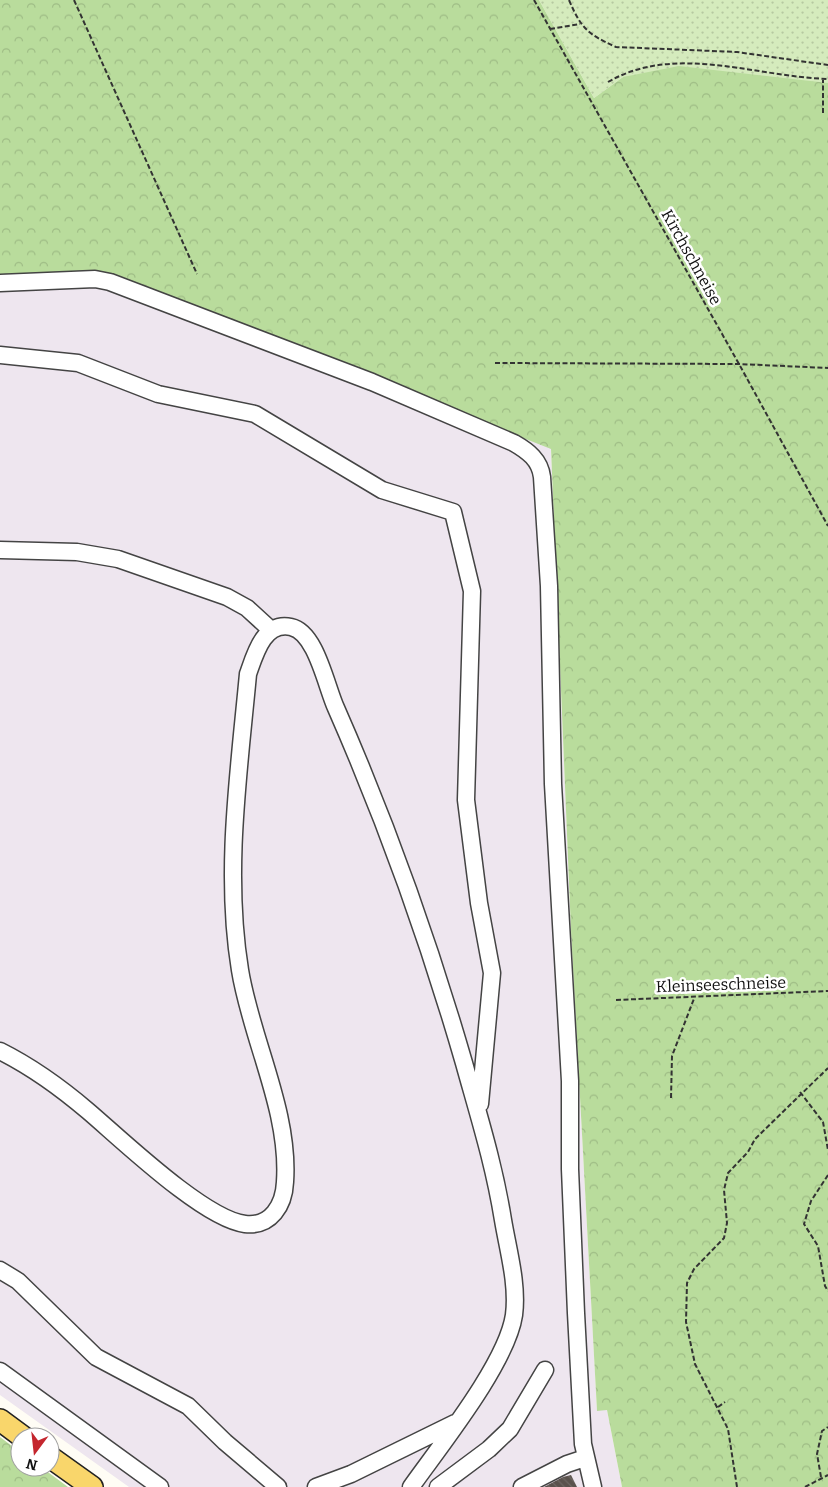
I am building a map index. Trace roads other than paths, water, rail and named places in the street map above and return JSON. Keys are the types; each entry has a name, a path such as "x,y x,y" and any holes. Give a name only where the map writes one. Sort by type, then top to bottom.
{"main road":[{"path":"60,1464 92,1487"}],"lane":[{"path":"0,283 95,279 110,282 372,382 514,443 528,451 538,463 542,477 549,586 553,784 570,1081 572,1244 585,1458 593,1487"},
{"path":"0,355 78,363 150,392 255,414 382,490 453,512 472,591 466,800 479,903 492,973 479,1112"},
{"path":"0,550 77,552 118,559 227,597 247,608 271,630"},
{"path":"0,1051 54,1085 144,1160 211,1210 232,1220 253,1224 270,1218 282,1204 285,1185 284,1152 279,1120 242,980 237,935 234,872 237,801 248,674 256,651 271,630 280,627 291,627 302,631 317,652 326,686 365,775 404,874 445,998 491,1154 511,1269 514,1314 507,1339 457,1422 411,1487"},
{"path":"0,1270 18,1281 96,1357 188,1406 225,1442 278,1487"},
{"path":"438,1487 489,1449 510,1428 545,1370"},
{"path":"0,1371 160,1487"},
{"path":"316,1487 351,1474 457,1422"},
{"path":"522,1487 567,1464 585,1458"}]}
